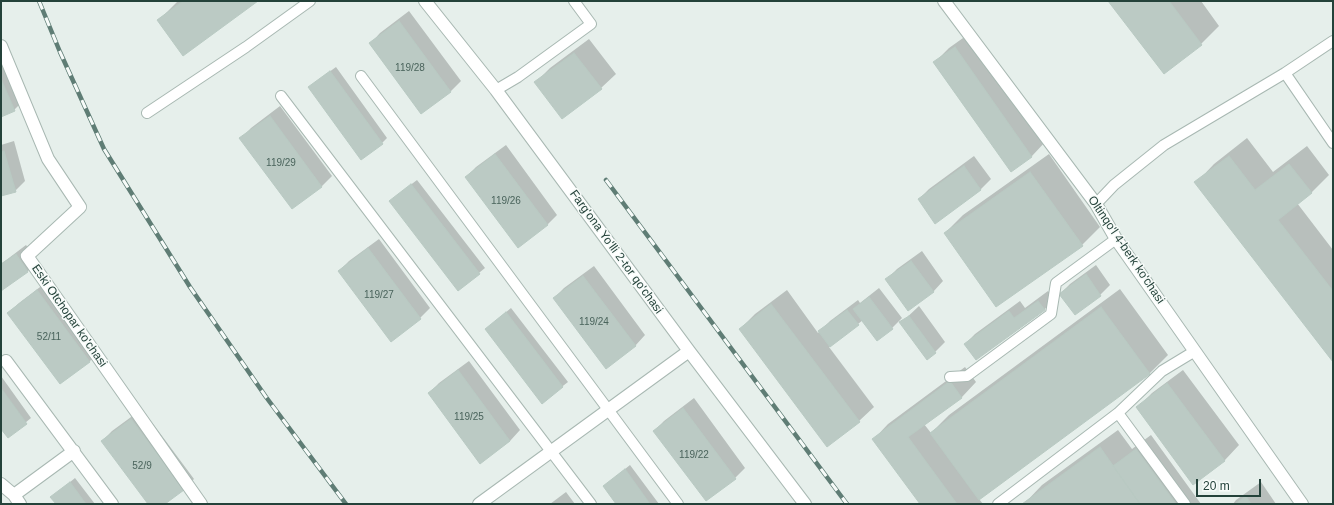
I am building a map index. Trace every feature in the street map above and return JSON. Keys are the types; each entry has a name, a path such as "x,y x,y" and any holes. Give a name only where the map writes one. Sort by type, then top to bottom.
{"street":[{"name":"Farg'ona Yo'lli 2-tor qo'chasi","path":"425,1 496,90 688,351 805,504"},
{"name":"Oltinqo'l 4-berk ko'chasi","path":"944,1 1096,204 1116,239 1302,504"},
{"name":"Eski Otchopar ko'chasi","path":"1,46 48,159 80,207 27,256 201,504"},
{"path":"479,504 688,351"},
{"path":"6,361 112,504"},
{"path":"1,484 17,500 74,452"}],"lane":[{"path":"147,113 246,47 310,1"},
{"path":"496,90 518,77 591,24 574,1"},
{"path":"1096,204 1114,185 1164,145 1284,73 1333,40"},
{"path":"1284,73 1333,143"},
{"path":"361,76 678,504"},
{"path":"281,96 591,504"},
{"path":"950,377 967,376 1052,314 1056,284 1116,239"},
{"path":"998,504 1118,413 1162,371 1195,351"},
{"path":"1118,413 1185,504"}],"building":[{"path":"183,1 258,1 183,56 157,20"},
{"path":"1108,1 1169,1 1202,45 1164,74"},
{"path":"399,21 451,92 421,114 369,43"},
{"path":"955,47 1032,157 1011,172 933,62"},
{"path":"574,53 602,89 562,119 534,82"},
{"path":"330,71 383,144 361,160 308,87"},
{"path":"1,79 15,111 1,117"},
{"path":"270,116 322,187 292,209 239,138"},
{"path":"4,151 16,192 1,196 1,152"},
{"path":"495,154 548,225 518,248 465,177"},
{"path":"1229,156 1255,190 1289,164 1312,193 1278,220 1333,291 1333,362 1194,182"},
{"path":"964,166 981,190 935,224 918,199"},
{"path":"1030,172 1083,246 996,307 944,233"},
{"path":"411,184 480,274 458,291 389,201"},
{"path":"368,248 421,319 391,342 338,271"},
{"path":"16,254 28,272 1,291 1,264"},
{"path":"911,261 934,292 908,311 885,279"},
{"path":"1086,274 1101,296 1075,315 1059,294"},
{"path":"583,276 636,346 606,369 553,298"},
{"path":"37,290 90,362 60,384 7,313"},
{"path":"869,297 893,329 877,341 853,309"},
{"path":"1038,301 1045,310 976,360 964,344 1009,311 1014,318"},
{"path":"771,304 860,422 827,447 739,329"},
{"path":"1101,307 1150,374 979,500 930,433"},
{"path":"847,310 859,325 830,347 818,331"},
{"path":"506,312 563,387 542,404 485,329"},
{"path":"909,316 936,353 927,360 899,322"},
{"path":"458,370 510,441 480,464 428,393"},
{"path":"950,381 962,398 908,437 957,504 920,504 872,439"},
{"path":"1167,383 1225,461 1193,485 1136,407"},
{"path":"1,388 27,424 8,438 1,429"},
{"path":"683,408 736,479 706,501 653,431"},
{"path":"131,419 184,490 165,504 148,504 101,441"},
{"path":"1100,447 1140,504 1022,504"},
{"path":"1136,449 1176,504 1140,504 1113,466"},
{"path":"625,469 650,504 616,504 603,486"},
{"path":"70,482 86,504 56,504 50,497"},
{"path":"1246,496 1251,504 1235,504"}],"railway":[{"path":"39,1 60,52 104,149 190,287 266,397 346,504"},
{"path":"606,180 847,504"}]}
